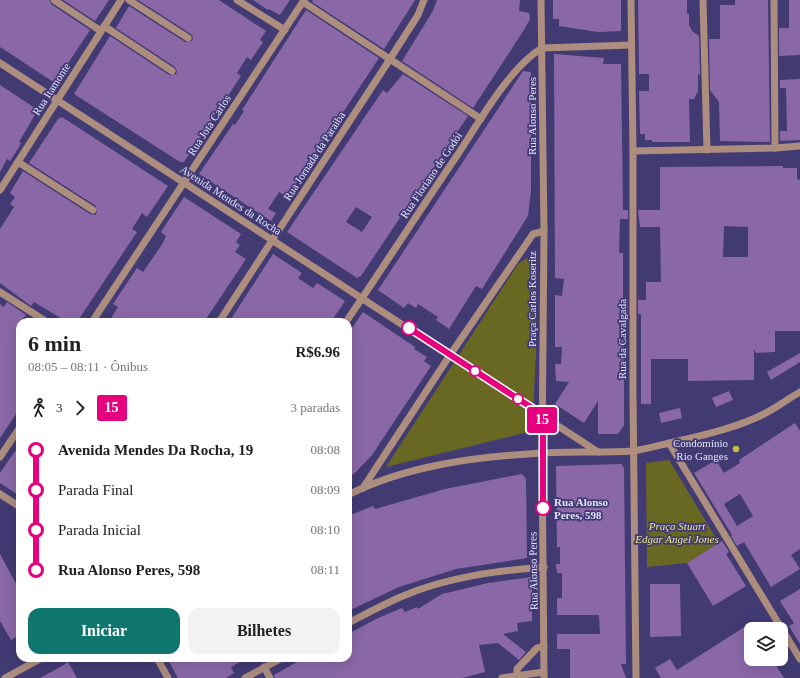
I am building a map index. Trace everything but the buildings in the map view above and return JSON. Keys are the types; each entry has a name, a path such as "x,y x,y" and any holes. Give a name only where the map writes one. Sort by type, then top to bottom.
{"street":[{"path":"54,0 172,71"},
{"name":"Rua Itamonte","path":"0,190 120,0"},
{"path":"128,0 188,38"},
{"path":"237,0 285,30"},
{"name":"Rua Jornada da Paraiba","path":"222,318 390,59 418,15 424,0"},
{"name":"Rua Alonso Peres","path":"541,0 544,231"},
{"name":"Rua da Cavalgada","path":"631,0 634,151 636,678"},
{"path":"703,0 707,150"},
{"path":"774,0 776,148"},
{"path":"304,1 481,119"},
{"name":"Rua Jota Carlos","path":"95,318 304,1"},
{"path":"542,48 631,45"},
{"name":"Rua Floriano de Godói","path":"349,318 481,119 520,66 531,55 542,48"},
{"name":"Avenida Mendes da Rocha","path":"0,63 363,297 450,355"},
{"path":"634,151 776,148 800,146"},
{"path":"18,162 94,210"},
{"name":"Praça Carlos Koseritz","path":"363,488 450,355 533,234 544,231 543,415"},
{"path":"0,292 41,318"},
{"path":"450,355 598,452"},
{"path":"352,493 363,488 422,469 458,462 542,453 634,450 669,443 706,434 748,421 765,414 800,392"},
{"name":"Rua Alonso Peres","path":"543,415 544,675"},
{"path":"0,457 16,433"},
{"path":"669,443 800,659"},
{"path":"0,494 16,504"},
{"path":"352,622 403,596 427,587 459,578 498,571 544,567"},
{"path":"517,676 517,669 537,648 544,646"},
{"path":"5,678 35,662"},
{"path":"159,662 168,678"},
{"path":"245,678 274,662"},
{"path":"264,667 270,678"},
{"path":"502,678 544,675"}],"green space":[{"path":"527,258 532,259 536,270 537,334 532,431 386,467 518,264"},
{"name":"Praça Stuart Edgar Angel Jones","path":"669,460 719,543 687,563 647,567 646,463"}],"bus line":[{"name":"15","path":"409,328 543,415 543,508"}],"place":[{"name":"Condomínio Rio Ganges","path":"736,449"},
{"name":"Rua Alonso Peres, 598","path":"543,508"}]}
